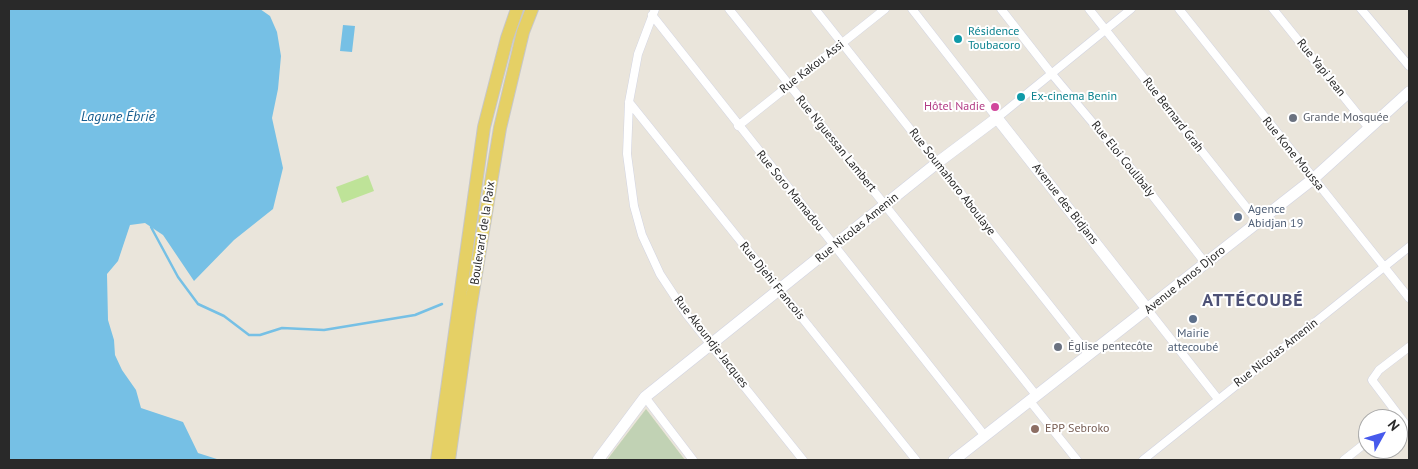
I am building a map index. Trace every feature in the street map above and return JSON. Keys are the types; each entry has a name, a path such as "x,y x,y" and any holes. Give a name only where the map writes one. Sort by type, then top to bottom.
{"main road":[{"name":"Boulevard de la Paix","path":"437,460 484,127 507,38 517,9"},
{"name":"Boulevard de la Paix","path":"449,460 470,310 500,128 523,32 532,9"}],"street":[{"name":"Rue N'guessan Lambert","path":"729,9 885,206 1033,398 1077,460"},
{"name":"Rue Soumahoro Aboulaye","path":"815,9 1089,355"},
{"name":"Rue Kakou Assi","path":"738,126 885,9"},
{"name":"Avenue des Bidjans","path":"912,9 1218,399"},
{"name":"Rue Eloi Coulibaly","path":"1002,9 1051,73 1134,172 1206,264"},
{"name":"Rue Bernard Grah","path":"1089,9 1258,222"},
{"name":"Rue Nicolas Amenin","path":"598,460 645,397 937,163 997,118 1131,9"},
{"name":"Rue Kone Moussa","path":"1179,9 1409,298"},
{"name":"Rue Yapi Jean","path":"1273,9 1368,127"},
{"path":"1361,9 1409,66"},
{"name":"Rue Akoundje Jacques","path":"653,12 638,54 629,102 627,154 634,206 642,235 660,274 687,315 804,460"},
{"name":"Rue Soro Mamadou","path":"653,12 738,126 985,436"},
{"name":"Avenue Amos Djoro","path":"954,460 1313,179 1368,127 1409,92"},
{"name":"Rue Djehi Francois","path":"629,102 916,460"},
{"name":"Rue Nicolas Amenin","path":"1143,460 1409,247"},
{"path":"1391,409 1372,380 1380,370 1409,347"},
{"path":"645,397 693,460"},
{"path":"1344,460 1358,449"}],"green space":[{"path":"368,175 374,191 342,203 336,187"},
{"path":"646,409 685,460 607,460"}],"water":[{"name":"Lagune Ébrié","path":"9,9 260,9 270,16 277,32 281,56 278,89 272,118 283,168 273,209 234,240 194,281 163,235 145,223 130,225 118,261 107,274 108,320 114,340 115,355 122,370 136,390 141,408 183,422 198,453 220,460 9,460"},
{"path":"343,25 355,26 352,52 340,51"}],"waterway":[{"path":"151,227 178,277 198,304 224,316 249,335 260,335 282,328 324,330 415,315 442,304"}],"place":[{"name":"Résidence Toubacoro","path":"958,39"},
{"name":"Ex-cinema Benin","path":"1021,97"},
{"name":"Hôtel Nadie","path":"995,107"},
{"name":"Grande Mosquée","path":"1293,118"},
{"name":"Agence Abidjan 19","path":"1238,217"},
{"name":"Mairie attecoubé","path":"1193,319"},
{"name":"Église pentecôte","path":"1058,347"},
{"name":"EPP Sebroko","path":"1035,429"}],"district":[{"name":"ATTÉCOUBÉ","path":"1253,301"}]}
